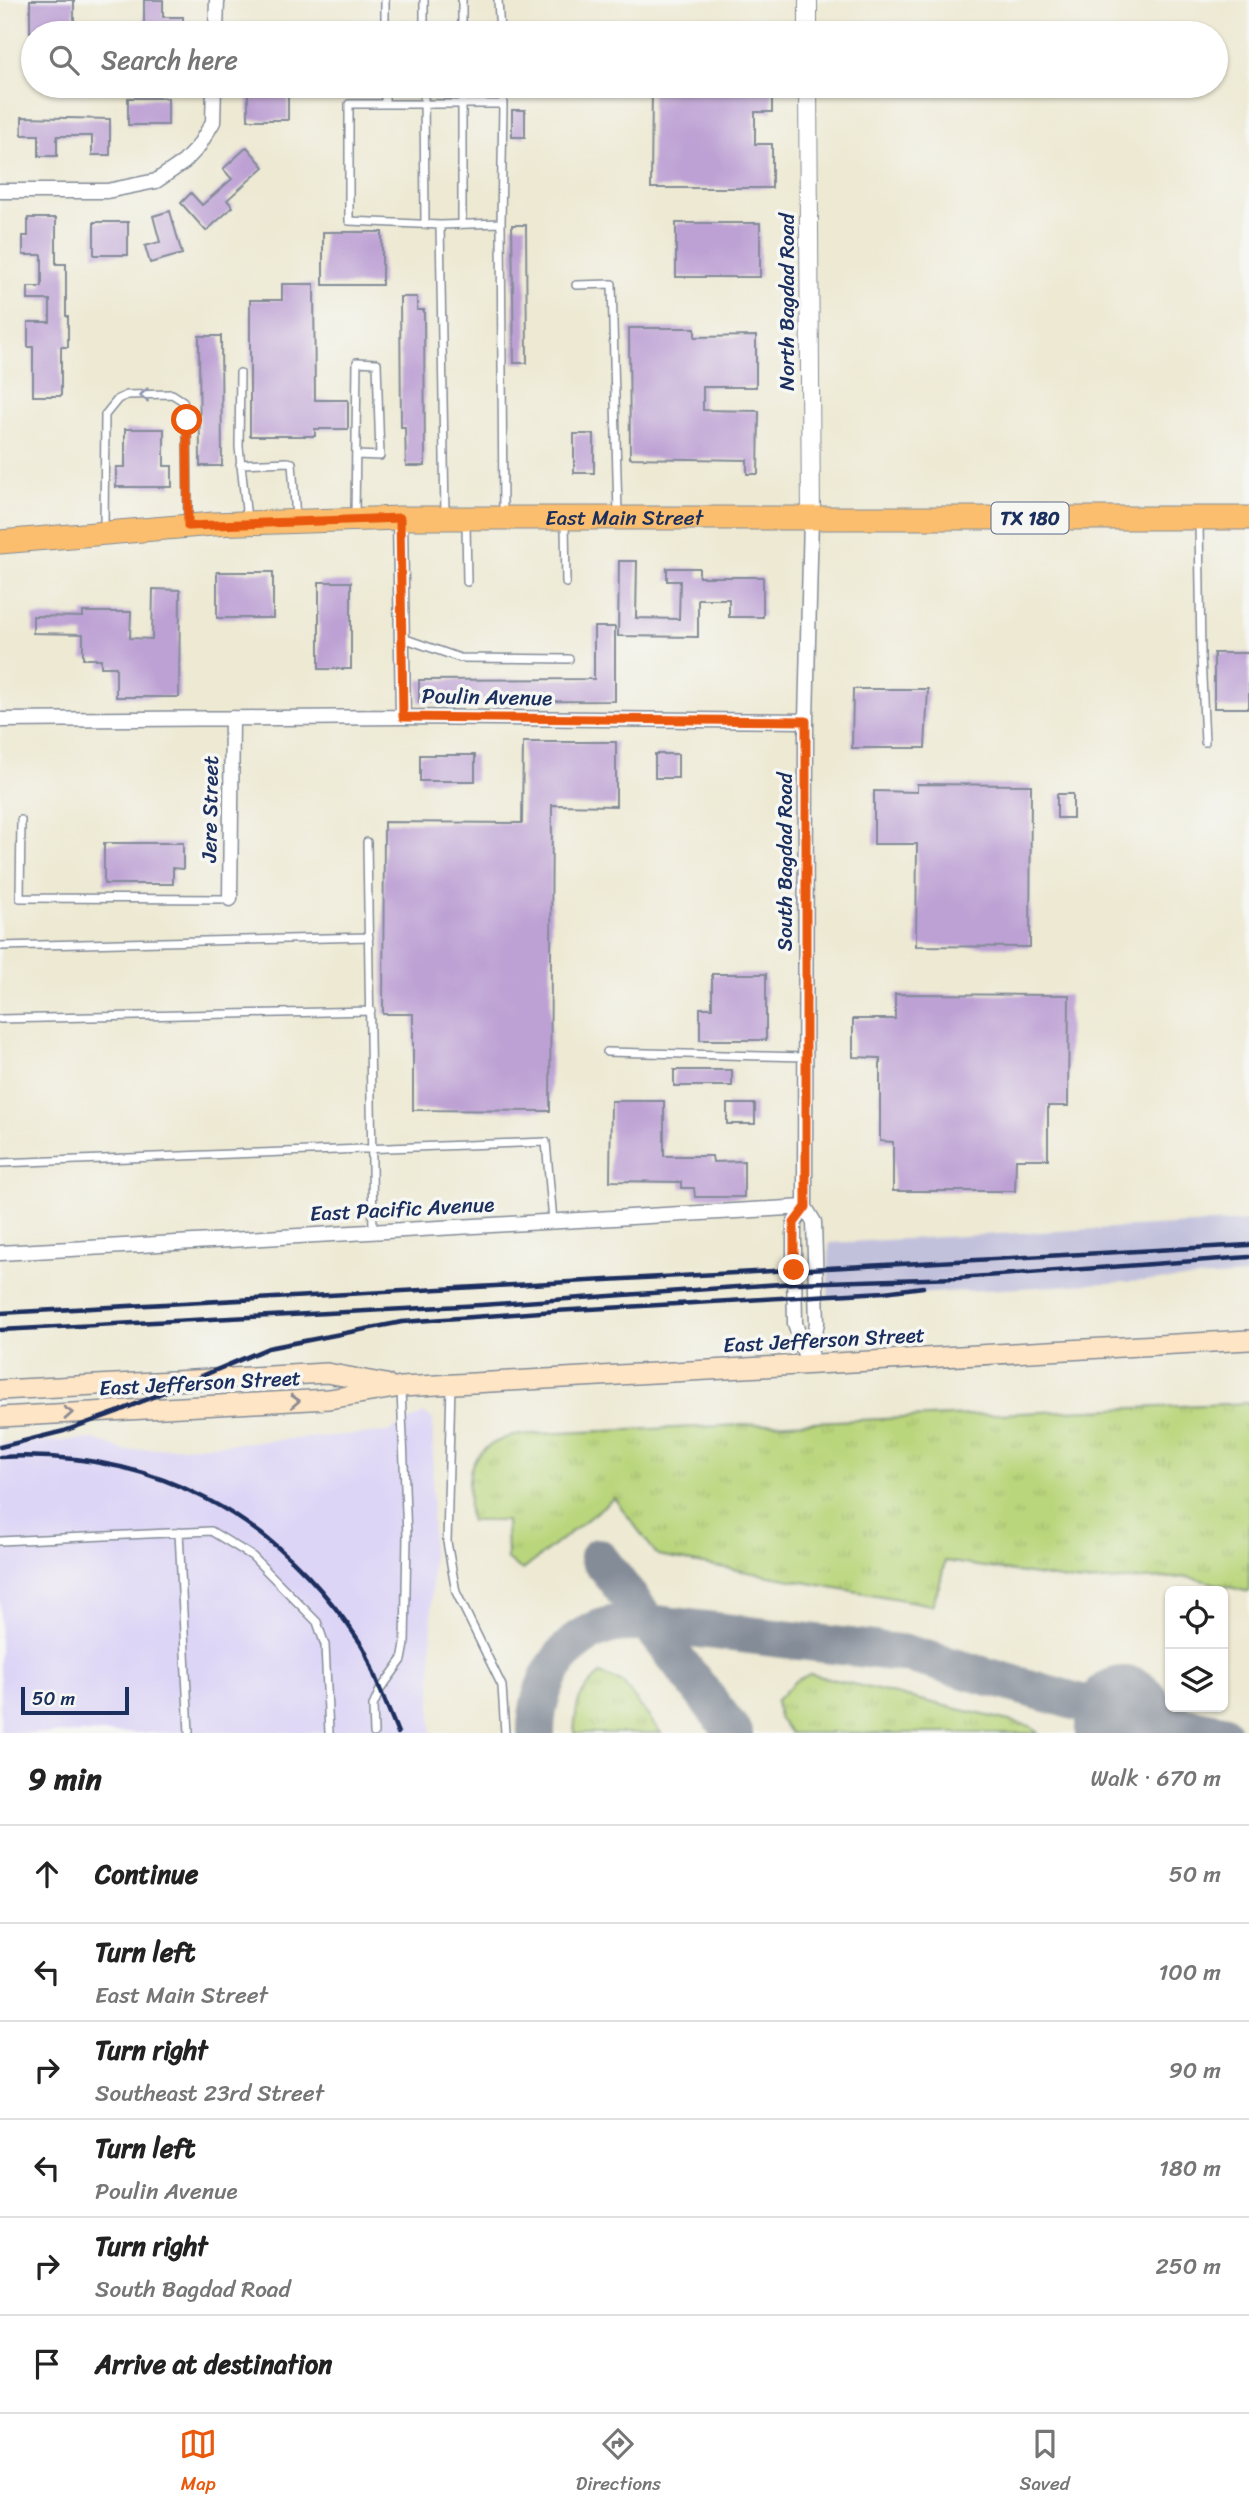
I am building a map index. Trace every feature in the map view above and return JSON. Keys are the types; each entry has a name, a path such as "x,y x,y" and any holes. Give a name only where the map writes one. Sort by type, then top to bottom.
{"main road":[{"name":"East Main Street","path":"0,542 188,526 400,518 1249,518"},
{"name":"East Jefferson Street","path":"0,1417 329,1399 401,1387 1249,1340"},
{"name":"East Jefferson Street","path":"0,1390 327,1373 401,1387"}],"street":[{"path":"216,21 217,0"},
{"path":"808,0 808,21"},
{"path":"0,191 107,191 156,181 184,162 198,147 213,122 214,98"},
{"name":"North Bagdad Road","path":"808,98 811,518"},
{"path":"400,518 403,717"},
{"name":"South Bagdad Road","path":"807,1363 817,1322 814,1222 806,1207 806,721 811,518"},
{"name":"Poulin Avenue","path":"0,720 403,717 806,721"},
{"name":"Jere Street","path":"230,900 232,718"},
{"name":"South Bagdad Road","path":"806,1207 794,1223 794,1270 795,1324 807,1363"},
{"name":"East Pacific Avenue","path":"0,1253 806,1207"}],"lane":[{"path":"384,0 385,21"},
{"path":"424,0 424,21"},
{"path":"462,0 462,21"},
{"path":"498,0 499,21"},
{"path":"386,98 386,104"},
{"path":"424,98 425,224"},
{"path":"462,98 462,224"},
{"path":"503,98 503,519"},
{"path":"501,223 440,225 349,221 349,104 503,104"},
{"path":"440,225 455,518 467,582"},
{"path":"576,285 612,284 618,518"},
{"path":"355,519 357,362 377,363 380,456 356,455"},
{"path":"240,373 239,447 247,523"},
{"path":"104,532 105,415 118,399 127,395 172,394 183,401 187,420 188,526"},
{"path":"240,464 292,463 296,521"},
{"path":"565,518 566,583"},
{"path":"1199,518 1205,742"},
{"path":"402,638 460,658 569,659"},
{"path":"21,820 20,898 230,900"},
{"path":"367,842 373,1231"},
{"path":"0,946 369,937"},
{"path":"0,1020 371,1012"},
{"path":"607,1052 806,1057"},
{"path":"0,1163 547,1142 553,1222"},
{"path":"451,1384 447,1542 456,1592 502,1686 505,1733"},
{"path":"374,1733 373,1706 380,1690 402,1660 405,1644 407,1536 401,1387"},
{"path":"0,1541 211,1531 253,1556 317,1622 325,1645 330,1733"},
{"path":"178,1532 189,1733"}],"shaded area":[{"path":"1249,1221 1249,1275 828,1299 829,1243"},
{"path":"424,1413 433,1420 431,1733 0,1733 0,1444 94,1439 125,1451 388,1432"}],"green space":[{"path":"1249,1403 1249,1592 1189,1577 1080,1582 945,1561 932,1605 658,1556 614,1498 523,1570 507,1560 506,1521 471,1521 469,1515 469,1485 473,1464 486,1448 513,1435"},
{"path":"600,1674 622,1682 661,1733 574,1733 579,1700"},
{"path":"810,1674 1030,1726 1038,1733 791,1733 779,1718 776,1701 795,1681"}],"building":[{"path":"30,0 74,0 74,21 30,21"},
{"path":"144,0 163,0 163,17 183,17 183,21 144,21"},
{"path":"128,98 168,98 168,125 128,125"},
{"path":"248,98 288,98 288,120 248,120"},
{"path":"652,98 772,98 772,112 755,112 755,144 772,144 772,188 651,188"},
{"path":"512,110 525,110 525,137 512,137"},
{"path":"22,117 110,119 110,155 92,155 92,136 57,136 57,156 39,156 39,135 22,135"},
{"path":"247,147 264,167 227,200 233,207 206,231 181,203 191,193 202,205 232,179 223,169"},
{"path":"170,211 182,254 150,263 145,246 160,242 153,216"},
{"path":"28,218 56,218 56,264 66,264 68,347 61,347 61,396 33,396 33,347 28,347 28,322 50,322 50,300 28,300 28,287 42,287 42,255 23,255 23,236 28,236"},
{"path":"94,222 128,222 128,255 94,255"},
{"path":"676,223 760,223 760,277 676,277"},
{"path":"512,225 526,225 527,363 514,363"},
{"path":"323,232 382,232 382,285 323,285"},
{"path":"282,284 314,284 315,400 348,400 348,429 315,429 315,436 250,436 250,300 282,300"},
{"path":"400,297 417,297 417,310 424,310 425,466 406,466 405,427 401,427"},
{"path":"629,328 695,328 695,337 756,336 756,387 703,387 703,410 759,411 758,474 747,474 747,460 630,458"},
{"path":"199,336 221,336 222,466 200,466"},
{"path":"125,429 164,429 164,466 172,466 172,487 116,487 116,467 125,467"},
{"path":"574,434 594,434 594,473 574,473"},
{"path":"619,561 637,561 636,618 679,619 680,581 667,581 667,568 699,568 699,577 763,577 763,617 729,617 729,599 698,599 698,637 618,636"},
{"path":"217,572 273,572 273,618 217,618"},
{"path":"319,582 351,582 351,669 319,669"},
{"path":"153,589 180,590 179,697 116,697 116,667 101,667 101,659 83,659 83,634 33,633 33,616 83,617 83,612 131,612 130,638 152,639"},
{"path":"594,627 615,627 615,701 419,702 419,680 594,679"},
{"path":"1214,653 1249,653 1249,708 1214,708"},
{"path":"853,689 928,689 925,748 852,748"},
{"path":"523,742 616,742 616,806 552,805 550,1111 413,1110 413,1014 383,1014 384,822 522,823"},
{"path":"655,754 678,754 678,778 655,778"},
{"path":"420,755 475,755 475,781 420,781"},
{"path":"917,784 1031,785 1030,947 916,946 917,844 874,844 874,791 917,792"},
{"path":"1057,794 1073,794 1073,818 1057,818"},
{"path":"104,843 183,843 183,869 173,868 173,884 104,884"},
{"path":"712,974 766,974 766,1040 700,1040 700,1008 712,1008"},
{"path":"895,994 1069,995 1068,1106 1048,1106 1048,1159 1016,1159 1015,1191 893,1191 893,1142 880,1141 880,1058 853,1057 853,1019 895,1019"},
{"path":"674,1070 732,1070 732,1086 674,1086"},
{"path":"611,1101 664,1101 664,1156 712,1156 713,1162 744,1161 744,1197 695,1197 694,1188 681,1188 681,1182 610,1181"},
{"path":"727,1104 755,1104 755,1124 727,1124"}],"taxiway":[{"path":"598,1557 734,1733"},
{"path":"536,1733 541,1698 555,1666 579,1640 594,1631 620,1623 649,1623 908,1654 1124,1715"},
{"path":"1101,1710 1222,1733"}],"runway":[{"path":"1124,1715 1124,1733"}],"railway":[{"path":"0,1313 1249,1245"},
{"path":"0,1330 481,1305 795,1283 958,1278 1249,1257"},
{"path":"0,1447 64,1431 117,1412 268,1348 402,1322 884,1292 923,1287"},
{"path":"0,1457 56,1457 110,1465 160,1479 207,1499 250,1526 291,1559 328,1599 361,1644 398,1733"}],"route":[{"path":"187,420 188,526 400,518 403,717 806,721 806,1207 794,1223 794,1270"}]}
